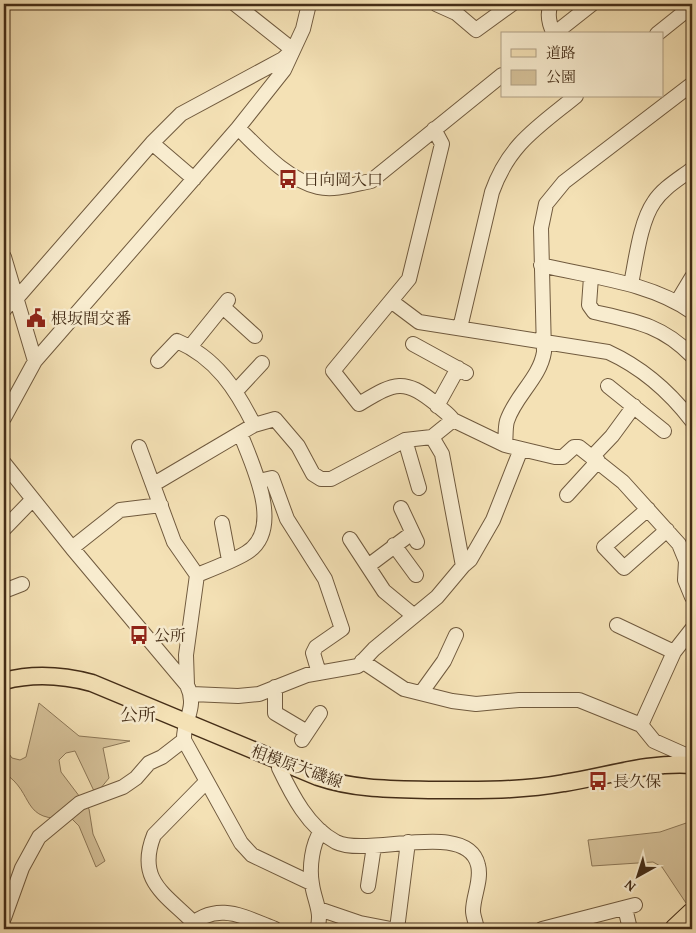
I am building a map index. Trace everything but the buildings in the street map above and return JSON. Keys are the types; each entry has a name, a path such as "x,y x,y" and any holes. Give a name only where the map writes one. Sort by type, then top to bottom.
{"highway":[{"path":"675,929 692,913"}],"main road":[{"name":"相模原大磯線","path":"4,682 34,676 69,677 92,683 281,762 338,784 365,789 501,790 565,783 652,765 692,764"}],"street":[{"path":"235,4 293,50"},
{"path":"4,418 35,361 238,128 284,70 303,29 309,4"},
{"path":"436,4 446,7 476,30 512,4"},
{"path":"552,4 549,9 550,25 553,32"},
{"path":"557,32 592,4"},
{"path":"660,32 692,6"},
{"path":"4,310 152,143 181,114 193,105 283,59 293,50"},
{"path":"238,128 284,171 318,187 347,186 371,181 501,76"},
{"path":"505,444 507,421 542,365 540,228 546,204 554,193 692,84"},
{"path":"460,328 492,192 500,171 522,140 574,98"},
{"path":"434,129 442,144 409,279 333,371 359,404 388,387 404,386 423,392 437,406 448,413 453,420 505,444 555,457 563,457 574,447 579,447 623,482 679,544 689,565 685,580 692,598"},
{"path":"152,143 194,179"},
{"path":"630,284 647,216 653,203 662,192 692,169"},
{"path":"4,257 35,361"},
{"path":"541,265 630,284 677,302 692,312"},
{"path":"591,277 589,305 594,312 656,328 677,340 692,356"},
{"path":"677,302 692,277"},
{"path":"391,301 420,322 608,352 630,362 660,385 692,422"},
{"path":"190,347 225,303 255,336"},
{"path":"158,362 177,341 190,347 223,374 236,391 254,425"},
{"path":"413,344 462,370 437,406"},
{"path":"236,391 262,363"},
{"path":"608,386 664,431"},
{"path":"567,496 634,406"},
{"path":"154,484 254,425 275,419 298,446 313,474 321,479 332,479 405,440 432,437 453,420"},
{"path":"197,575 247,553 259,541 264,531 264,515 259,481 240,433"},
{"path":"432,437 442,454 463,566"},
{"path":"405,440 414,482"},
{"path":"139,447 174,542 197,575 186,655 190,689 188,723 184,740 241,843 252,855 311,883"},
{"path":"4,463 32,500 190,689 238,696 259,694 274,687 319,673 358,666 413,615 438,597 470,560 492,520 520,449"},
{"path":"259,481 272,478 287,519 326,580 342,628 316,647 313,653 319,673"},
{"path":"4,529 32,500"},
{"path":"72,548 120,510 161,505"},
{"path":"368,566 394,545 414,538 401,508"},
{"path":"648,509 604,547 624,568 667,530"},
{"path":"222,523 229,560"},
{"path":"350,539 384,591 413,615"},
{"path":"394,545 416,575"},
{"path":"4,591 22,584"},
{"path":"617,625 674,652"},
{"path":"641,725 674,652 692,629"},
{"path":"421,693 444,661 456,635"},
{"path":"362,661 404,689 476,704 528,700 579,700 641,725 654,741 690,757 692,764"},
{"path":"274,687 275,713 305,736 320,713"},
{"path":"4,918 22,868 39,837 80,803 123,787 136,778 149,763 162,757 184,740"},
{"path":"281,762 279,768 294,800 321,831 337,843 354,846 374,846 408,842 446,843 463,846 470,852 478,864 479,877 473,911 477,929"},
{"path":"206,782 154,836 150,846 148,871 152,881 190,926 207,914 228,912 275,929"},
{"path":"317,929 320,922 319,910 311,883 312,856 317,837 321,831"},
{"path":"397,929 408,842"},
{"path":"368,886 374,846"},
{"path":"542,929 630,907 630,929"},
{"path":"319,910 360,923 391,929"}],"green space":[{"path":"39,703 79,736 130,741 103,748 109,778 100,789 94,791 75,751 66,753 59,760 61,772 89,809 93,834 105,861 96,867 79,826 71,818 43,816 35,811 21,789 4,773 4,747 12,758 20,760 26,757"},
{"path":"692,821 692,896 686,903 662,867 653,862 592,866 588,840 660,832"}],"place":[{"name":"日向岡入口","path":"288,179"},
{"name":"根坂間交番","path":"36,318"},
{"name":"公所","path":"139,635"},
{"name":"長久保","path":"598,781"}],"district":[{"name":"公所","path":"138,715"}]}
